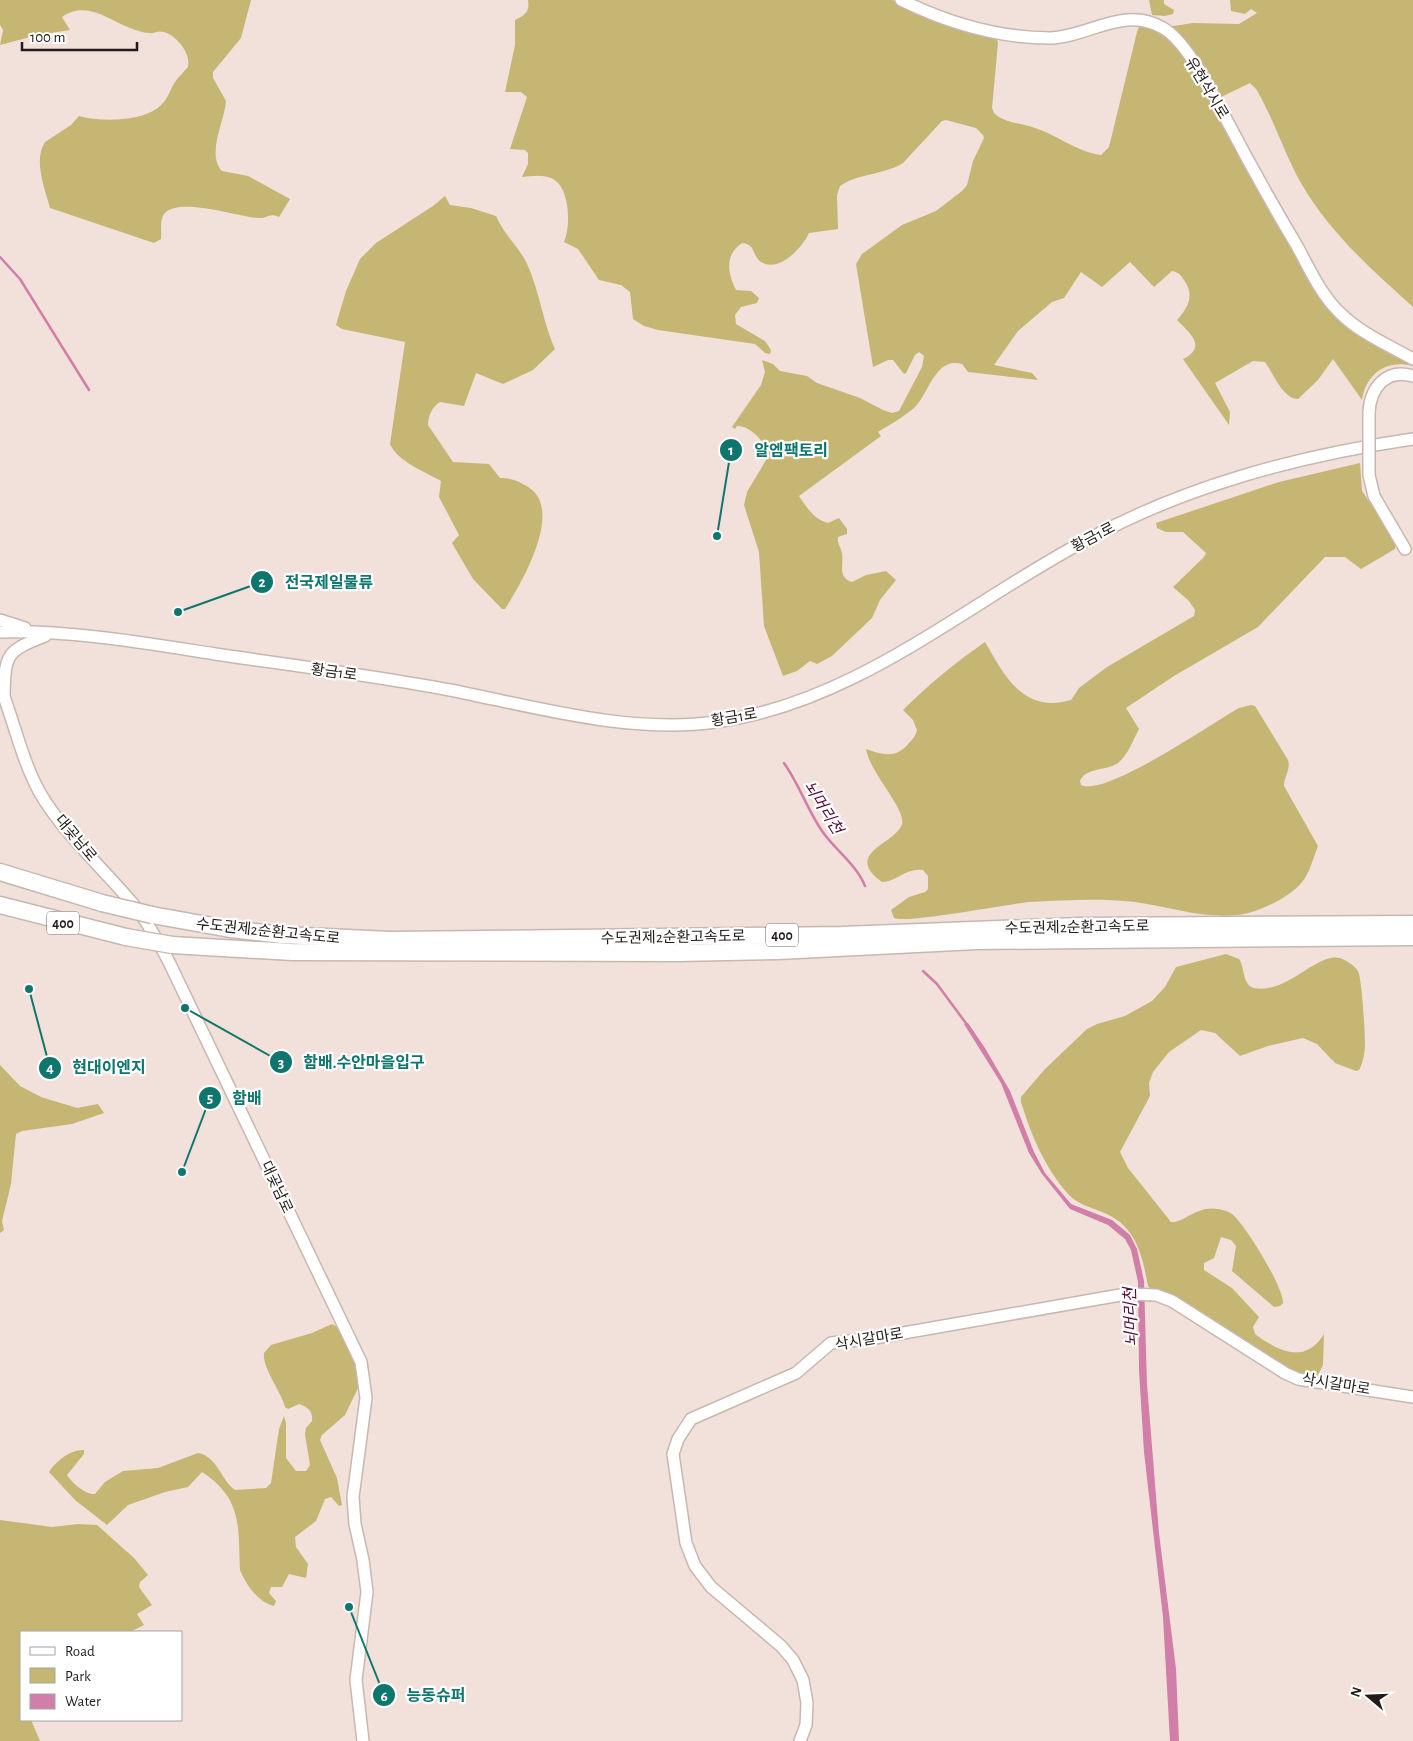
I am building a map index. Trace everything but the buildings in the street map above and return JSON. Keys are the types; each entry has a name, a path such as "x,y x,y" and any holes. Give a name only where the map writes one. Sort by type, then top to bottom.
{"highway":[{"name":"수도권제2순환고속도로","path":"0,872 102,903 152,915 283,935 390,940 842,935 1080,926 1413,924"},
{"name":"수도권제2순환고속도로","path":"0,905 126,937 172,945 239,951 677,953 778,951 985,940 1413,937"}],"street":[{"name":"유현삭시로","path":"901,0 935,14 995,33 1027,37 1064,36 1128,19 1146,21 1164,28 1181,45 1199,71 1277,213 1314,276 1335,306 1368,335 1413,359"},
{"path":"1405,549 1374,496 1369,475 1369,413 1371,397 1380,382 1393,375 1413,376"},
{"name":"황금1로","path":"0,632 49,634 175,648 378,678 616,721 674,725 715,722 782,707 820,694 855,678 1036,568 1082,542 1151,508 1218,483 1258,471 1353,448 1413,439"},
{"path":"0,620 49,634"},
{"name":"대곶남로","path":"49,634 18,646 12,651 4,670 2,691 31,775 40,793 79,843 134,905 150,927 169,962 361,1362 366,1398 353,1497 355,1524 363,1560 367,1592 356,1680 363,1741"},
{"name":"삭시갈마로","path":"800,1741 806,1725 807,1703 803,1680 793,1660 781,1646 711,1587 695,1566 686,1544 673,1454 678,1439 691,1419 796,1373 831,1343 875,1338 1130,1294 1146,1294 1164,1298 1180,1305 1285,1373 1298,1379 1413,1397"}],"green space":[{"path":"0,0 251,0 241,38 213,72 213,78 226,101 216,146 216,156 222,171 248,176 290,199 279,217 270,215 264,218 249,217 196,207 173,209 163,216 161,239 154,243 50,208 40,166 40,157 45,142 71,125 79,116 110,120 134,118 154,111 163,103 175,82 188,67 187,56 178,41 169,34 140,31 97,13 80,10 62,17 70,30 38,35 0,45 3,30 0,25"},
{"path":"528,0 892,0 934,18 996,36 998,43 992,108 994,113 1003,119 1035,128 1075,147 1101,155 1109,147 1139,27 1155,28 1170,39 1191,67 1329,305 1413,362 1413,366 1394,365 1379,371 1368,383 1362,400 1333,359 1318,380 1298,399 1288,395 1283,390 1265,362 1253,361 1215,383 1230,412 1229,425 1183,359 1194,350 1195,345 1191,335 1177,320 1187,306 1190,296 1187,286 1180,275 1172,271 1154,287 1130,262 1102,287 1081,272 1064,298 1052,302 1018,331 994,365 1032,373 1038,380 968,372 962,364 953,363 945,366 939,371 914,408 878,432 881,436 799,496 808,509 819,519 828,523 839,518 847,529 847,534 838,537 838,539 842,553 842,570 847,580 852,582 866,575 886,571 896,580 880,600 872,618 832,656 817,664 810,661 797,671 783,676 764,626 759,552 744,505 747,492 769,455 761,440 747,428 737,426 735,429 732,427 761,385 765,372 762,360 773,364 780,371 807,376 817,383 860,398 883,410 892,413 899,411 922,367 924,356 919,352 915,355 904,374 893,360 888,360 873,367 856,264 862,254 902,225 936,211 962,191 967,185 973,161 984,138 983,135 976,128 946,120 942,121 903,163 840,186 837,195 838,229 809,233 795,252 782,262 768,265 758,260 750,246 742,243 736,248 732,253 729,265 733,284 736,290 751,291 759,298 757,303 741,307 735,315 736,324 765,341 771,350 770,354 765,353 755,344 658,330 644,326 633,319 630,292 621,285 599,280 578,249 564,242 568,227 568,208 563,190 559,184 546,176 522,177 528,164 528,153 525,150 510,149 527,97 521,92 505,92 515,45 515,20 526,13"},
{"path":"1149,0 1164,0 1164,4 1174,10 1173,14 1165,16 1152,15"},
{"path":"1230,0 1413,0 1413,307 1352,250 1312,201 1295,172 1256,89 1250,83 1219,98 1167,27 1193,23 1239,24 1257,13 1251,9 1245,14 1231,11"},
{"path":"445,196 450,205 471,208 496,216 502,228 524,258 529,269 555,349 533,370 503,384 476,373 464,406 440,402 433,409 429,418 428,425 453,462 489,464 500,478 510,479 525,485 537,495 542,509 542,526 537,545 521,581 505,609 502,609 473,579 452,543 459,535 439,497 441,481 405,461 390,444 405,342 342,329 336,325 346,291 360,259 376,243 433,206"},
{"path":"1360,463 1362,491 1396,541 1395,549 1361,569 1345,557 1325,557 1258,627 1174,676 1126,708 1139,729 1122,760 1113,765 1087,773 1080,781 1081,785 1094,786 1112,780 1159,757 1239,708 1255,706 1288,760 1289,767 1284,786 1318,846 1307,874 1296,889 1276,902 1241,915 1211,915 1135,902 1082,900 1029,902 936,916 894,918 891,910 909,897 925,892 928,889 928,876 923,870 917,870 882,882 871,872 867,864 869,856 898,831 902,824 902,817 874,769 866,749 878,753 894,754 904,748 917,730 913,720 903,710 942,674 985,642 1008,679 1028,697 1040,702 1054,703 1071,700 1079,688 1107,667 1194,616 1195,610 1189,601 1173,587 1206,553 1183,532 1166,532 1157,528 1156,523 1279,482"},
{"path":"1226,954 1239,959 1247,983 1254,988 1278,985 1321,961 1331,958 1340,958 1352,965 1358,971 1364,1018 1365,1050 1359,1070 1356,1071 1335,1063 1317,1044 1303,1038 1268,1046 1240,1056 1215,1033 1201,1030 1169,1052 1153,1072 1149,1083 1150,1096 1120,1152 1128,1168 1171,1222 1176,1222 1203,1209 1210,1208 1227,1211 1238,1220 1271,1271 1282,1295 1283,1303 1280,1306 1274,1307 1232,1271 1236,1246 1231,1240 1221,1237 1214,1258 1204,1263 1204,1270 1232,1288 1259,1317 1253,1327 1255,1334 1273,1346 1291,1352 1300,1352 1317,1344 1324,1334 1323,1365 1318,1375 1313,1377 1296,1374 1151,1289 1148,1286 1140,1252 1130,1233 1113,1218 1075,1200 1052,1173 1034,1139 1021,1102 1021,1097 1045,1069 1087,1029 1125,1016 1152,1001 1165,987 1176,967"},
{"path":"0,1065 20,1086 41,1097 77,1108 98,1104 104,1113 72,1124 22,1131 16,1134 11,1184 2,1221 4,1230 0,1233"},
{"path":"332,1324 339,1328 357,1365 360,1384 345,1415 322,1435 320,1440 337,1478 342,1505 339,1506 331,1497 325,1499 316,1521 295,1537 296,1547 308,1564 306,1578 289,1574 282,1587 271,1587 269,1593 276,1601 274,1606 258,1597 249,1587 243,1576 240,1570 238,1527 232,1504 215,1482 202,1472 188,1487 165,1492 128,1505 107,1525 75,1500 49,1472 64,1456 74,1451 84,1450 84,1454 67,1475 80,1488 88,1493 95,1494 105,1482 123,1471 158,1468 198,1453 214,1463 235,1490 266,1488 271,1483 279,1429 284,1416 286,1423 286,1458 296,1471 306,1471 310,1465 305,1434 306,1428 312,1421 311,1412 299,1404 288,1409 285,1407 266,1366 264,1353 271,1345 312,1333"},
{"path":"0,1520 52,1527 78,1524 97,1525 134,1558 148,1575 140,1582 139,1587 152,1605 137,1614 144,1625 132,1631 20,1631 20,1721 31,1721 40,1741 0,1741"}],"water":[{"path":"968,1023 1010,1091 1034,1152 1045,1173 1071,1204 1112,1220 1130,1235 1137,1249 1144,1281 1147,1384 1159,1533 1176,1669 1179,1741 1170,1741 1163,1617 1144,1452 1139,1370 1138,1282 1131,1250 1125,1239 1108,1225 1070,1209 1042,1174 1029,1153 1001,1083 964,1024"}],"waterway":[{"path":"0,257 20,279 89,390"},
{"name":"뇌머리천","path":"784,763 822,831 851,864 865,886"},
{"name":"뇌머리천","path":"923,971 937,984 968,1026"}],"place":[{"name":"알엠팩토리","path":"717,536"},
{"name":"전국제일물류","path":"178,612"},
{"name":"현대이엔지","path":"29,989"},
{"name":"함배.수안마을입구","path":"185,1008"},
{"name":"함배","path":"182,1172"},
{"name":"능동슈퍼","path":"349,1607"}]}
